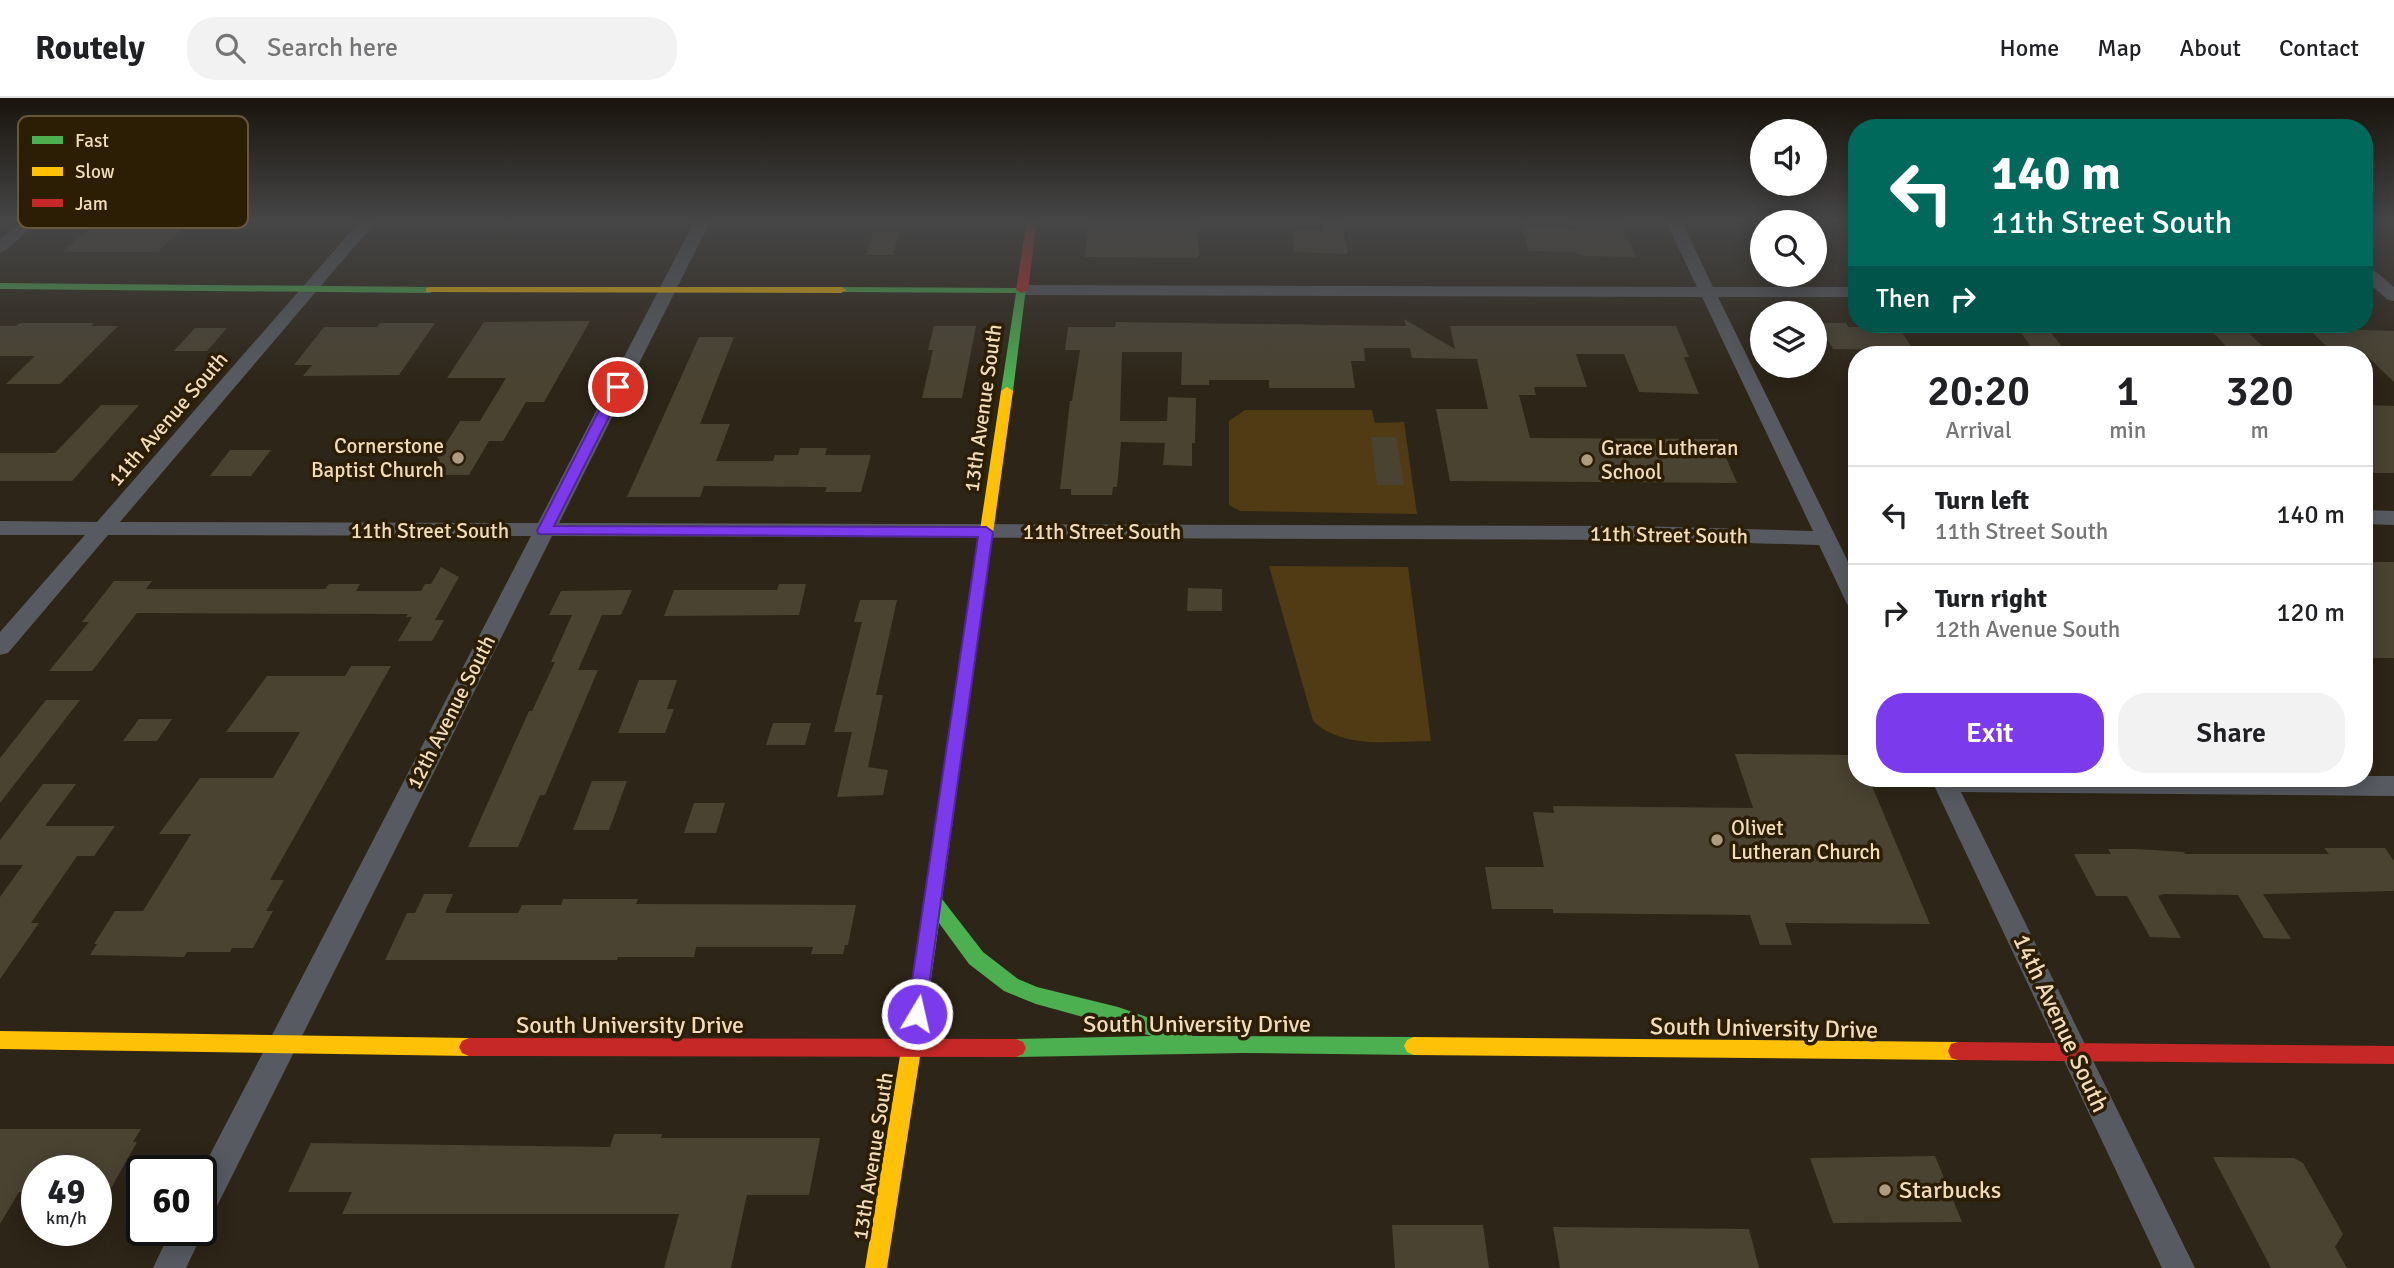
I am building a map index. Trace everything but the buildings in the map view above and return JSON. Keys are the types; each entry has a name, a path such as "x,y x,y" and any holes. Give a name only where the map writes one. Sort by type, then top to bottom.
{"main road":[{"name":"13th Avenue South","path":"876,1268 934,902 1024,275"},
{"path":"0,286 667,291 1022,290"},
{"path":"934,902 976,958 1012,985 1036,995 1145,1024 1203,1045"},
{"name":"South University Drive","path":"0,1040 281,1046 911,1050 1203,1045 2394,1055"}],"street":[{"name":"11th Avenue South","path":"0,647 322,275"},
{"name":"12th Avenue South","path":"217,1173 675,275"},
{"path":"1700,275 1848,583"},
{"path":"2373,277 2393,294"},
{"path":"1022,290 1848,292"},
{"path":"2373,293 2393,294"},
{"path":"2373,517 2394,517"},
{"name":"11th Street South","path":"0,528 1623,533 1826,538"},
{"name":"14th Avenue South","path":"1947,787 2179,1268"},
{"path":"169,1268 180,1246"}],"shaded area":[{"path":"1245,410 1372,410 1375,423 1404,422 1417,514 1240,511 1229,505 1229,421"},
{"path":"1269,566 1408,567 1431,741 1354,740 1325,730 1313,721"}],"traffic: fast":[{"path":"0,286 430,290"},
{"path":"841,290 1022,290 1007,391"},
{"path":"911,1050 953,761"},
{"path":"934,902 976,958 1011,985 1036,995 1118,1016 1183,1038"},
{"path":"1016,1048 1243,1044 1414,1046"}],"traffic: slow":[{"path":"430,290 841,290"},
{"path":"953,761 1007,391"},
{"path":"0,1040 469,1047"},
{"path":"1414,1046 1958,1051"},
{"path":"876,1268 911,1050"}],"traffic: jam":[{"path":"1022,290 1024,275"},
{"path":"469,1047 1016,1048"},
{"path":"1958,1051 2394,1055"}],"place":[{"name":"Cornerstone Baptist Church","path":"458,458"},
{"name":"Grace Lutheran School","path":"1587,460"},
{"name":"Olivet Lutheran Church","path":"1717,840"},
{"name":"Starbucks","path":"1885,1190"}],"route":[{"path":"618,387 544,531 986,532 917,1014"}]}
